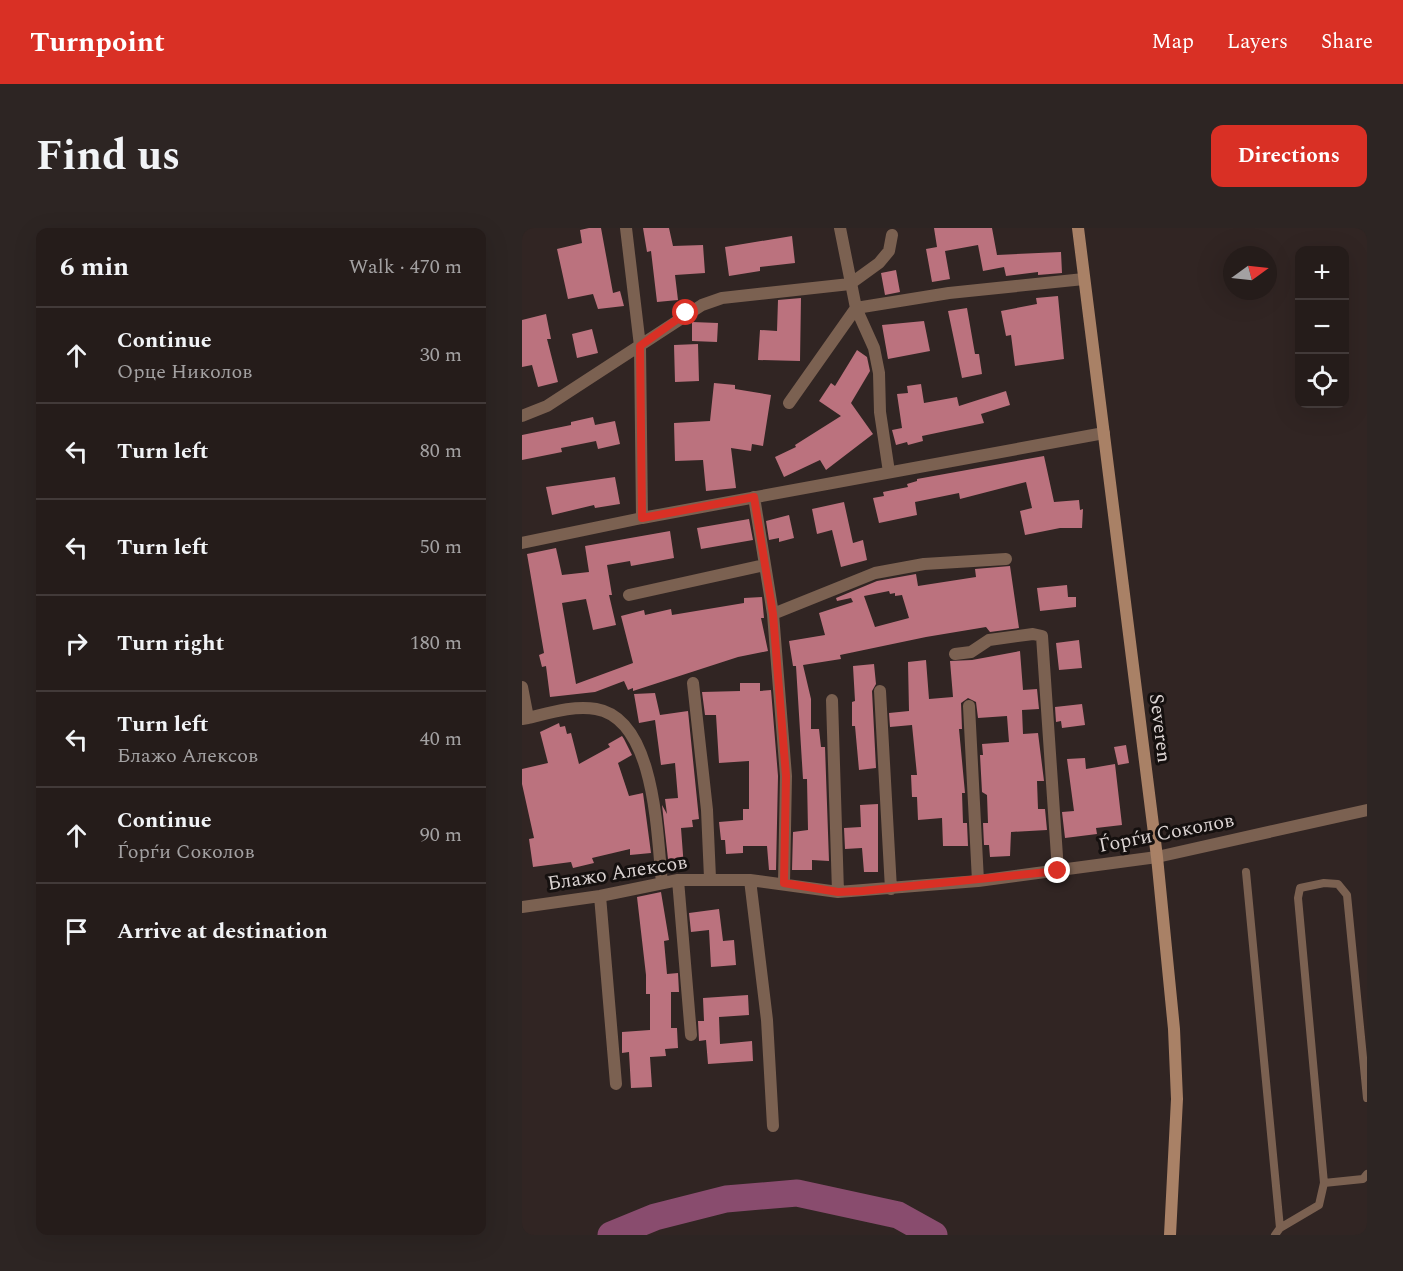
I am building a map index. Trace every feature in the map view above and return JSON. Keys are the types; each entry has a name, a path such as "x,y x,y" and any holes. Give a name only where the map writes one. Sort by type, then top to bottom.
{"main road":[{"name":"Severen","path":"1077,228 1157,857 1174,1029 1177,1099 1170,1235"}],"street":[{"path":"626,228 640,346 642,518"},
{"path":"840,228 856,308 874,348 879,372 880,412 889,472"},
{"path":"522,416 547,406 640,346 686,313 722,298 850,284 879,263 889,251 892,235"},
{"path":"789,403 856,308 949,293 1084,279"},
{"path":"522,543 642,518 1104,433"},
{"path":"754,497 773,614 786,776 784,883"},
{"path":"773,614 875,573 924,564 1006,559"},
{"path":"629,595 764,565"},
{"path":"955,654 972,652 989,640 1033,634 1042,636 1058,871"},
{"path":"693,683 707,810 710,878"},
{"path":"522,687 525,718 561,710 598,709 620,721 628,730 646,765 654,806 662,883"},
{"path":"880,692 891,889"},
{"path":"832,700 838,892"},
{"path":"969,706 978,881"},
{"name":"Ѓорѓи Соколов","path":"862,891 978,881 1157,857 1367,810"},
{"name":"Блажо Алексов","path":"522,907 600,896 678,880 710,878 784,883 838,892 862,891"},
{"path":"678,880 691,1035"},
{"path":"750,880 766,1020 773,1126"},
{"path":"600,896 616,1084"}],"lane":[{"path":"1246,872 1278,1232 1319,1205 1324,1183 1298,898 1300,888 1324,883 1338,884 1347,895 1367,1098"},
{"path":"1324,1183 1363,1179 1367,1174"}],"building":[{"path":"601,228 613,293 620,291 624,306 598,309 593,294 568,299 557,249 582,243 580,230"},
{"path":"643,228 669,228 673,246 703,245 705,273 675,275 678,300 657,302 651,251 647,252"},
{"path":"934,228 992,228 997,255 1061,252 1062,273 1038,275 1038,272 1006,276 1004,267 983,271 978,245 945,251 950,279 932,282 926,249 937,247"},
{"path":"792,236 795,263 760,267 760,271 729,276 725,247"},
{"path":"896,270 900,292 885,295 881,273"},
{"path":"1058,296 1064,359 1015,366 1011,335 1006,336 1001,311 1037,304 1036,298"},
{"path":"801,298 800,361 758,360 760,330 777,331 778,300"},
{"path":"967,308 975,354 979,354 982,374 962,378 948,311"},
{"path":"546,314 551,339 547,339 558,382 538,387 532,365 522,367 522,320"},
{"path":"924,321 930,351 888,359 882,325"},
{"path":"692,322 718,323 717,342 692,341"},
{"path":"592,329 598,353 577,358 572,334"},
{"path":"698,344 699,381 675,382 674,345"},
{"path":"857,350 867,357 870,371 851,403 873,434 826,470 820,460 784,477 775,457 796,447 795,445 841,416 819,401 831,383 835,386"},
{"path":"714,383 735,385 735,389 771,395 763,446 752,444 751,451 731,448 736,488 706,491 703,460 675,461 674,423 710,421"},
{"path":"921,384 924,403 957,397 959,406 1006,391 1010,405 981,414 984,423 922,436 923,441 908,445 907,442 896,445 892,430 902,428 897,394 908,393 907,386"},
{"path":"593,417 595,425 615,421 620,444 598,449 596,441 561,448 562,452 522,460 522,435 571,425 571,422"},
{"path":"1044,456 1054,502 1079,500 1080,510 1083,509 1082,528 1060,528 1025,535 1020,511 1032,508 1026,482 960,499 959,493 915,502 917,515 879,523 873,498 884,496 883,492 908,487 907,484 917,479"},
{"path":"615,477 620,504 595,508 594,505 552,515 546,487"},
{"path":"844,502 853,543 863,540 867,560 841,567 832,530 817,534 812,509"},
{"path":"789,515 794,538 779,542 779,538 769,540 766,521"},
{"path":"749,519 753,540 701,549 697,528"},
{"path":"670,531 674,558 631,566 630,561 607,565 612,595 609,595 616,625 593,630 586,599 562,603 576,684 633,663 621,616 644,610 645,615 671,609 672,615 744,603 744,598 762,597 764,618 761,618 768,651 738,657 633,691 633,688 628,690 624,681 595,692 550,697 546,666 542,667 539,655 544,653 527,554 556,548 562,575 589,572 585,546"},
{"path":"1010,566 1019,628 990,632 986,627 926,637 840,655 841,659 803,665 811,699 811,729 819,729 821,747 825,747 829,861 812,860 812,870 792,870 793,832 808,830 807,779 803,779 796,666 793,666 789,641 825,635 819,613 853,602 851,598 837,601 836,598 877,581 916,574 918,586 976,577 975,569","holes":["889,591 890,594 902,595 909,618 875,627 864,596"]},
{"path":"1067,585 1068,597 1076,597 1076,607 1040,611 1037,588"},
{"path":"1079,640 1082,668 1059,670 1056,643"},
{"path":"1020,651 1023,690 1037,689 1039,709 1022,710 1023,734 1038,733 1044,781 1037,781 1038,809 1045,809 1047,830 1011,832 1010,856 990,857 989,845 984,845 983,823 988,823 987,795 982,792 980,755 983,755 982,744 1009,742 1007,716 978,718 976,702 968,698 961,703 962,729 959,729 965,793 962,793 963,823 967,823 968,846 943,846 942,818 918,820 917,797 912,797 911,775 917,775 912,725 890,727 889,713 909,711 908,662 926,660 929,699 953,697 950,661 972,660"},
{"path":"874,664 876,684 872,691 876,768 859,770 855,726 852,726 852,702 855,701 853,666"},
{"path":"740,683 760,683 760,691 771,690 778,776 776,870 769,870 767,846 743,846 743,853 726,854 725,840 721,840 719,822 743,820 743,809 749,809 749,761 719,763 716,715 705,715 702,692 740,691"},
{"path":"655,693 660,715 688,711 699,819 692,820 693,827 681,828 684,868 669,868 662,805 667,814 665,799 678,798 675,763 661,765 655,720 639,723 634,694"},
{"path":"1082,704 1085,725 1062,728 1061,721 1056,722 1055,707"},
{"path":"559,723 560,727 565,726 567,734 571,733 579,764 610,747 608,744 622,736 632,755 618,763 629,796 643,793 651,853 630,855 630,849 592,858 594,863 573,868 571,862 533,867 529,839 534,838 522,784 522,769 548,763 540,732"},
{"path":"1126,745 1129,763 1118,765 1114,747"},
{"path":"1085,758 1086,769 1115,764 1122,825 1096,828 1097,834 1065,838 1062,812 1074,811 1067,759"},
{"path":"878,804 878,872 864,872 862,848 845,849 844,828 861,827 860,805"},
{"path":"661,892 669,940 664,941 667,974 678,973 679,992 671,992 671,1028 677,1028 678,1048 665,1049 666,1056 650,1057 652,1087 631,1088 629,1052 622,1053 622,1032 650,1030 650,994 646,994 637,897"},
{"path":"719,909 723,941 734,940 736,965 711,967 709,930 691,932 689,913"},
{"path":"748,995 749,1015 719,1017 720,1044 752,1041 753,1061 708,1064 706,1040 699,1041 698,1021 704,1021 703,998"}],"waterway":[{"path":"611,1235 655,1217 726,1199 797,1193 898,1215 934,1235"}],"route":[{"path":"686,313 640,346 642,518 754,497 773,614 786,776 784,883 838,892 862,891 978,881 1058,871"}]}
